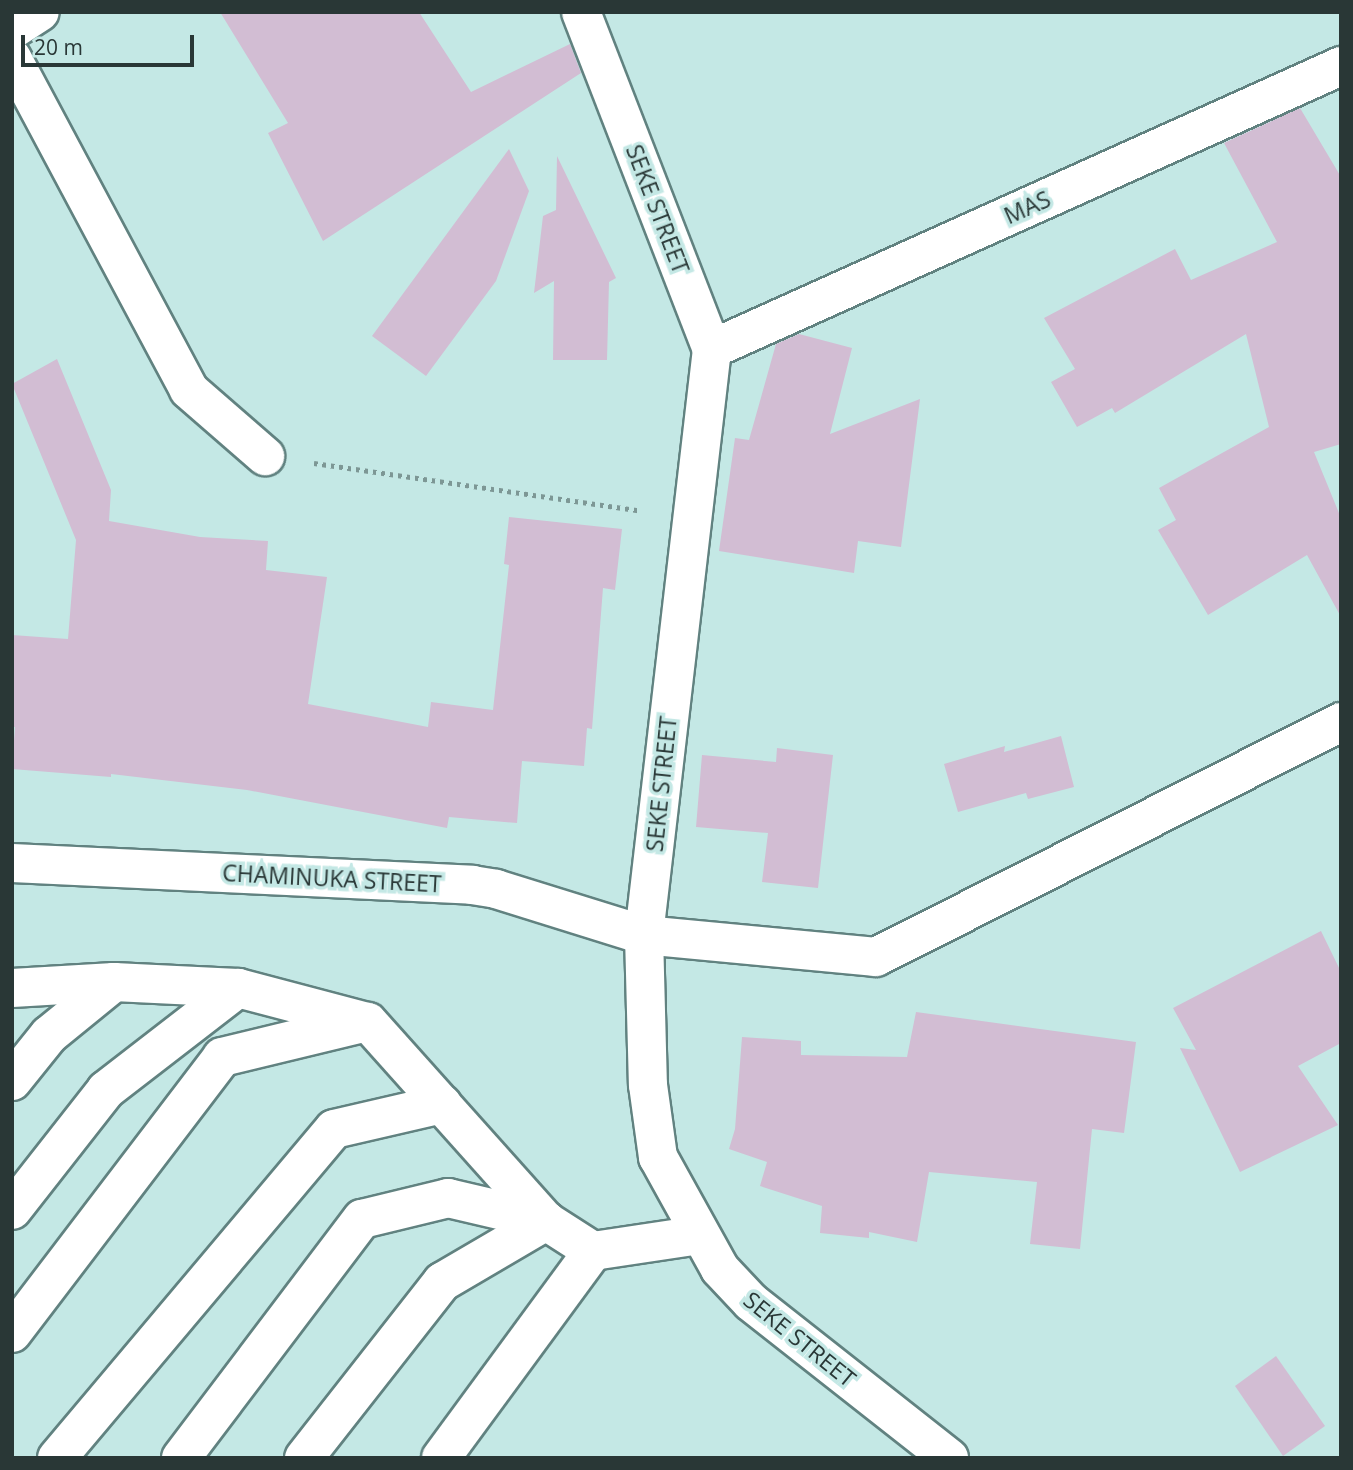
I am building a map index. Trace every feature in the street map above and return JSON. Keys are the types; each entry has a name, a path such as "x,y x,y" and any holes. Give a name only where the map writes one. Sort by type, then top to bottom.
{"street":[{"path":"12,30 40,12"},
{"name":"SEKE STREET","path":"581,12 712,349 644,935 648,1085 658,1157 720,1269 751,1301 949,1458"},
{"path":"12,58 189,390 265,456"},
{"name":"MAS","path":"712,349 1341,66"},
{"name":"CHAMINUKA STREET","path":"12,863 472,885 496,889 644,935 876,957 1341,722"},
{"path":"12,988 114,982 238,988 368,1022 546,1221 593,1251 700,1236"},
{"path":"12,1081 49,1035 114,982"},
{"path":"12,1210 106,1090 238,988"},
{"path":"12,1333 222,1057 368,1022"},
{"path":"57,1458 334,1129 442,1104"},
{"path":"181,1458 362,1219 448,1198 546,1221"},
{"path":"304,1458 442,1282 546,1221"},
{"path":"441,1458 593,1251"}],"path":[{"path":"265,456 691,518"}],"building":[{"path":"220,12 419,12 471,92 570,44 581,73 323,241 268,133 288,123"},
{"path":"1300,108 1341,177 1341,444 1314,452 1341,518 1341,617 1307,555 1208,615 1158,530 1176,520 1159,488 1269,427 1246,334 1115,413 1112,408 1077,427 1051,382 1075,369 1044,318 1175,249 1191,280 1277,242 1224,143"},
{"path":"509,149 529,191 496,281 426,376 372,336"},
{"path":"557,156 616,278 609,282 607,360 553,360 554,281 534,293 543,216 556,210"},
{"path":"799,334 852,348 830,434 920,399 901,547 858,541 854,573 719,551 735,438 749,440 776,344"},
{"path":"57,359 111,490 109,521 200,537 268,541 266,570 327,577 308,704 428,727 431,702 493,710 509,565 504,564 509,517 622,529 615,590 603,588 592,729 587,728 584,766 522,761 517,823 449,817 447,828 247,790 111,774 111,777 12,769 15,727 12,727 12,635 68,639 76,540 12,384"},
{"path":"1061,736 1074,787 1028,799 1026,793 958,812 944,764 1005,746 1004,752"},
{"path":"777,748 833,755 818,888 762,882 768,833 696,827 702,755 776,762"},
{"path":"1321,931 1341,972 1341,1043 1298,1066 1338,1125 1240,1172 1180,1048 1196,1050 1173,1008"},
{"path":"916,1012 1136,1042 1124,1133 1092,1129 1080,1249 1030,1244 1037,1182 929,1172 917,1242 869,1232 869,1238 820,1233 822,1206 760,1186 767,1162 729,1149 735,1129 742,1037 801,1041 801,1055 907,1057"},
{"path":"1276,1356 1325,1426 1283,1456 1235,1386"}]}
